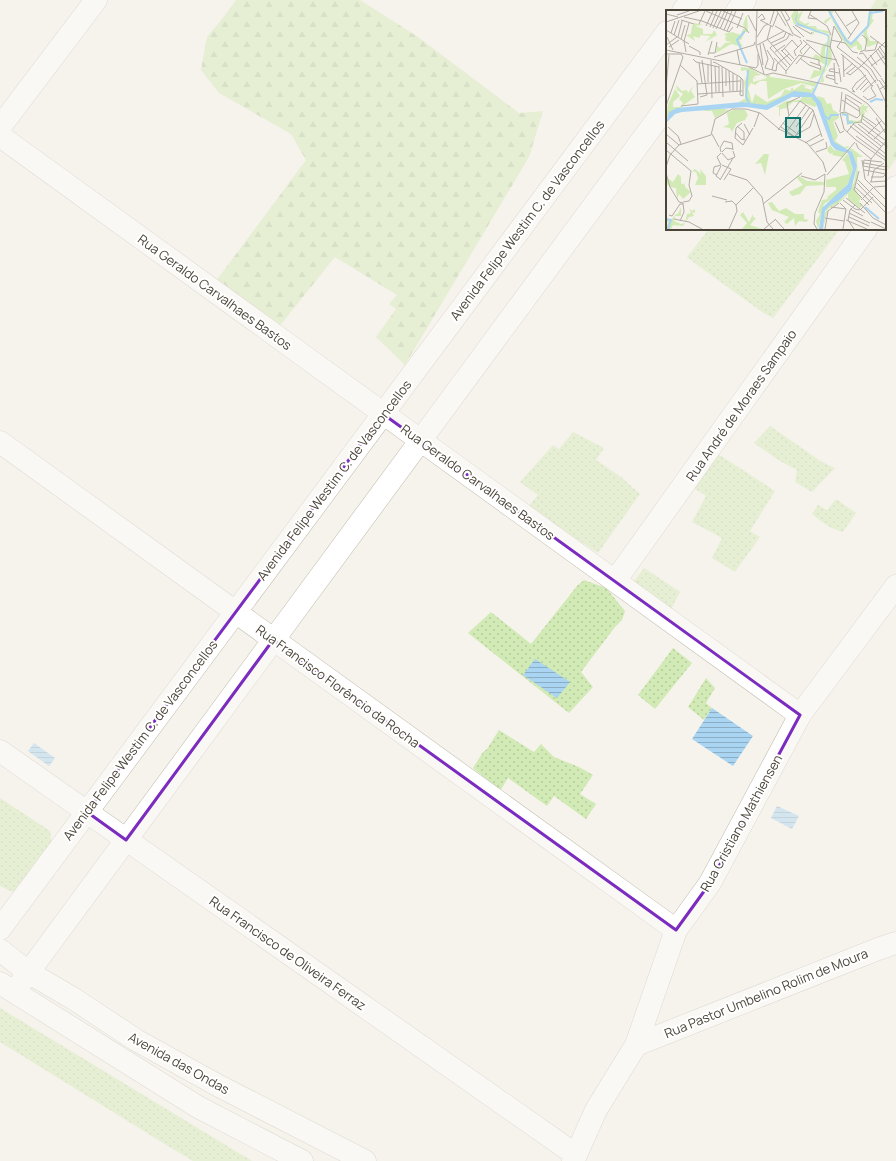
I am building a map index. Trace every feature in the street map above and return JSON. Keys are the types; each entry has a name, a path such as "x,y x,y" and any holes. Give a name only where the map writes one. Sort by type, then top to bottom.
{"street":[{"path":"0,127 96,0"},
{"path":"683,10 691,0"},
{"path":"738,10 745,0"},
{"name":"Avenida Felipe Westim C. de Vasconcellos","path":"0,929 666,33"},
{"path":"7,988 28,972 666,107"},
{"name":"Rua Geraldo Carvalhaes Bastos","path":"0,136 800,715"},
{"path":"886,201 896,187"},
{"name":"Rua André de Moraes Sampaio","path":"615,582 865,230"},
{"name":"Rua Francisco Florêncio da Rocha","path":"0,442 676,930"},
{"name":"Rua Cristiano Mathiensen","path":"574,1158 596,1110 636,1045 676,930 710,883 800,715 896,586"},
{"name":"Rua Francisco de Oliveira Ferraz","path":"0,751 574,1158"},
{"name":"Rua Pastor Umbelino Rolim de Moura","path":"636,1045 896,943"},
{"name":"Avenida das Ondas","path":"0,950 28,972 74,999 136,1040 212,1082 366,1161"},
{"name":"Avenida das Ondas","path":"7,988 198,1107 302,1161"}],"highlighted area":[{"path":"383,414 800,715 710,883 676,930 273,640 126,840 87,812"}],"green space":[{"path":"236,0 360,0 418,37 519,113 543,111 529,157 405,365 376,337 396,309 389,304 397,295 335,257 278,328 216,281 306,160 291,134 219,93 201,70 207,37"},
{"path":"876,0 896,0 896,159 886,173 886,10 870,10"},
{"path":"708,230 839,230 773,318 762,312 687,257"},
{"path":"770,426 822,462 835,468 812,492 795,482 797,470 780,461 754,443"},
{"path":"573,432 604,448 596,460 621,477 640,494 598,553 528,507 538,495 520,482 553,445 559,449"},
{"path":"718,454 775,491 750,531 760,537 735,572 712,558 722,538 692,522 706,496 694,488"},
{"path":"836,499 856,513 843,532 826,525 812,514 818,505 827,510"},
{"path":"644,568 680,592 671,609 632,584"},
{"path":"584,580 606,588 625,611 622,620 581,672 593,687 569,713 468,633 491,612 531,644 577,586"},
{"path":"673,648 692,663 655,709 638,695"},
{"path":"706,678 715,688 706,703 712,708 704,720 688,707"},
{"path":"499,730 534,752 541,744 554,757 579,767 593,775 580,794 596,804 586,819 554,796 547,806 508,778 500,791 473,768"},
{"path":"0,798 50,831 54,860 26,892 13,892 0,886"},
{"path":"0,1008 252,1161 193,1161 168,1146 0,1042"}],"water":[{"path":"535,659 570,682 557,698 523,675"},
{"path":"712,708 753,736 733,766 692,739"},
{"path":"34,743 55,758 49,766 28,751"},
{"path":"777,806 799,816 792,829 771,818"}]}
